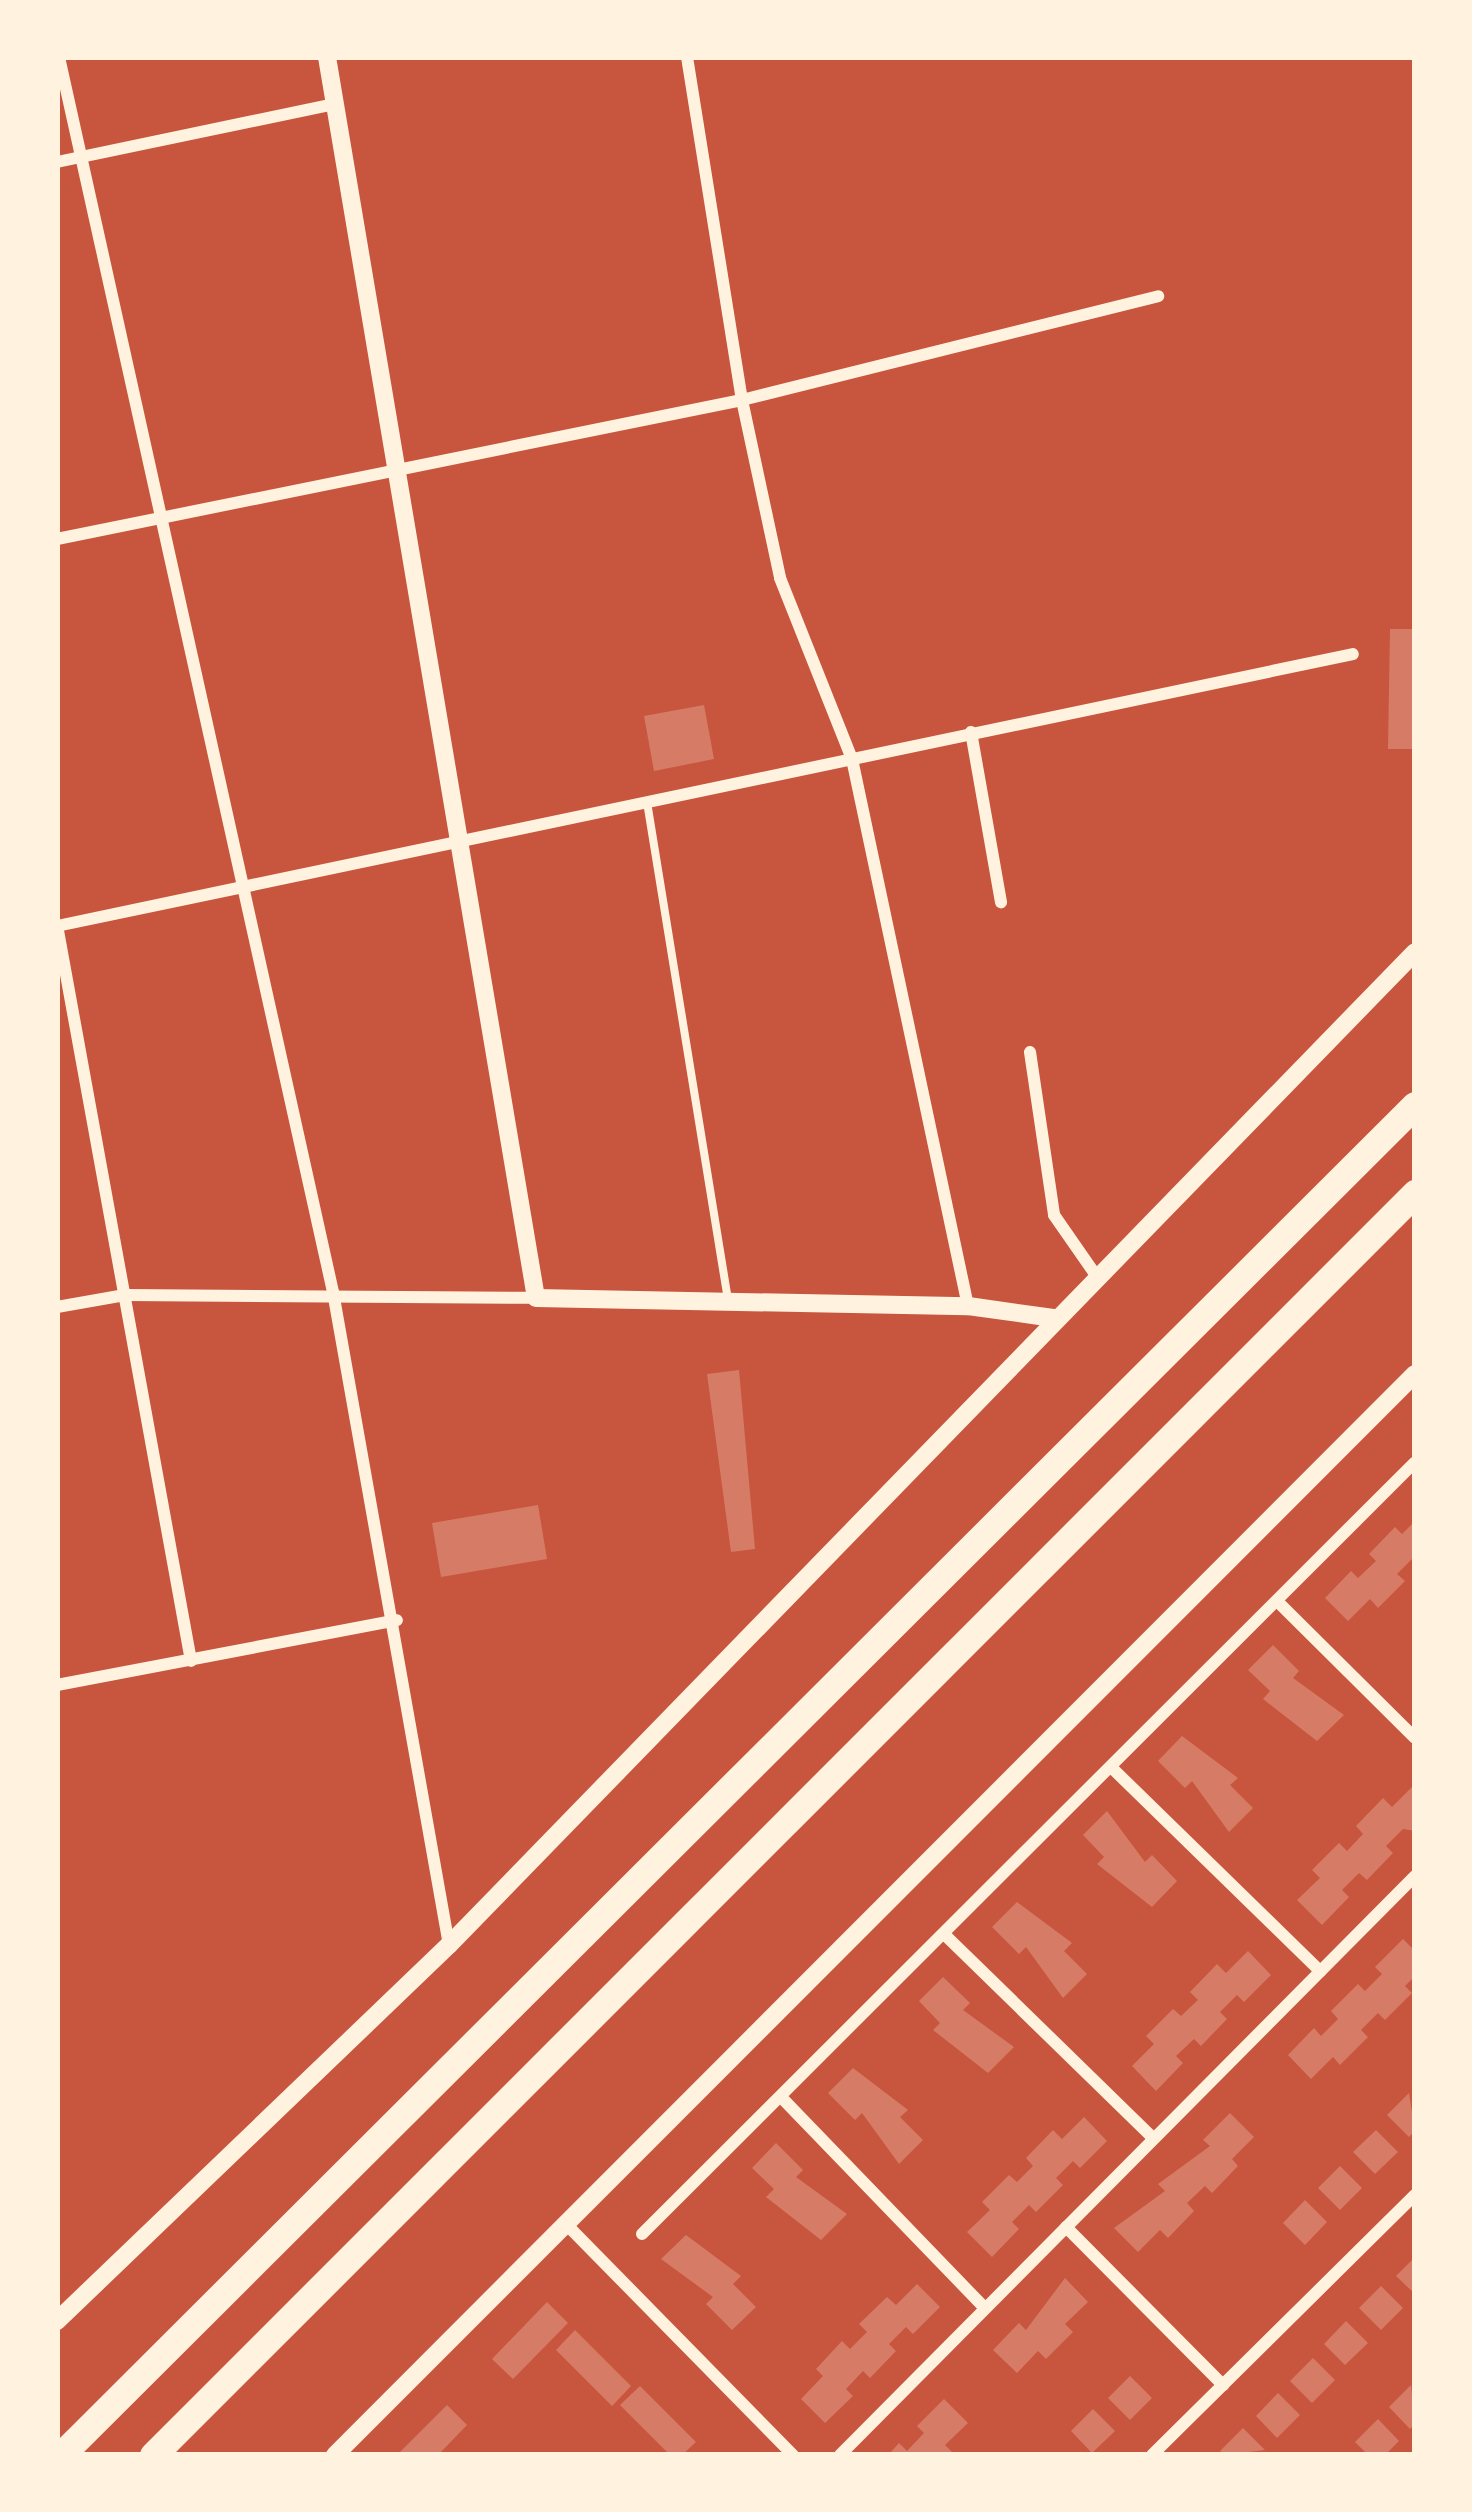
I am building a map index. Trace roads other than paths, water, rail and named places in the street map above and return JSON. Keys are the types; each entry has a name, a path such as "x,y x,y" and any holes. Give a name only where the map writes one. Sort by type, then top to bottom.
{"highway":[{"path":"62,2455 1415,1105"},
{"path":"153,2455 1415,1193"}],"street":[{"path":"59,57 248,886 334,1292 397,1620 449,1945"},
{"path":"327,57 536,1298"},
{"path":"687,57 742,400 780,578 852,759 968,1306"},
{"path":"57,162 334,104"},
{"path":"57,539 742,400 1158,296"},
{"path":"191,1661 57,926 1353,654"},
{"path":"970,732 1001,902"},
{"path":"57,2320 449,1945 1095,1274 1415,952"},
{"path":"1030,1052 1054,1215 1095,1274"},
{"path":"57,1307 125,1295 334,1292 968,1306 1053,1318"},
{"path":"335,2455 1415,1374"},
{"path":"642,2234 1415,1462"},
{"path":"1278,1602 1415,1738"},
{"path":"57,1684 397,1620"},
{"path":"1112,1768 1320,1971"},
{"path":"840,2455 1415,1876"},
{"path":"946,1935 1153,2138"},
{"path":"781,2097 985,2308"},
{"path":"1151,2455 1415,2195"},
{"path":"566,2224 793,2455"},
{"path":"1066,2228 1223,2385"}],"lane":[{"path":"647,802 728,1301"}]}
